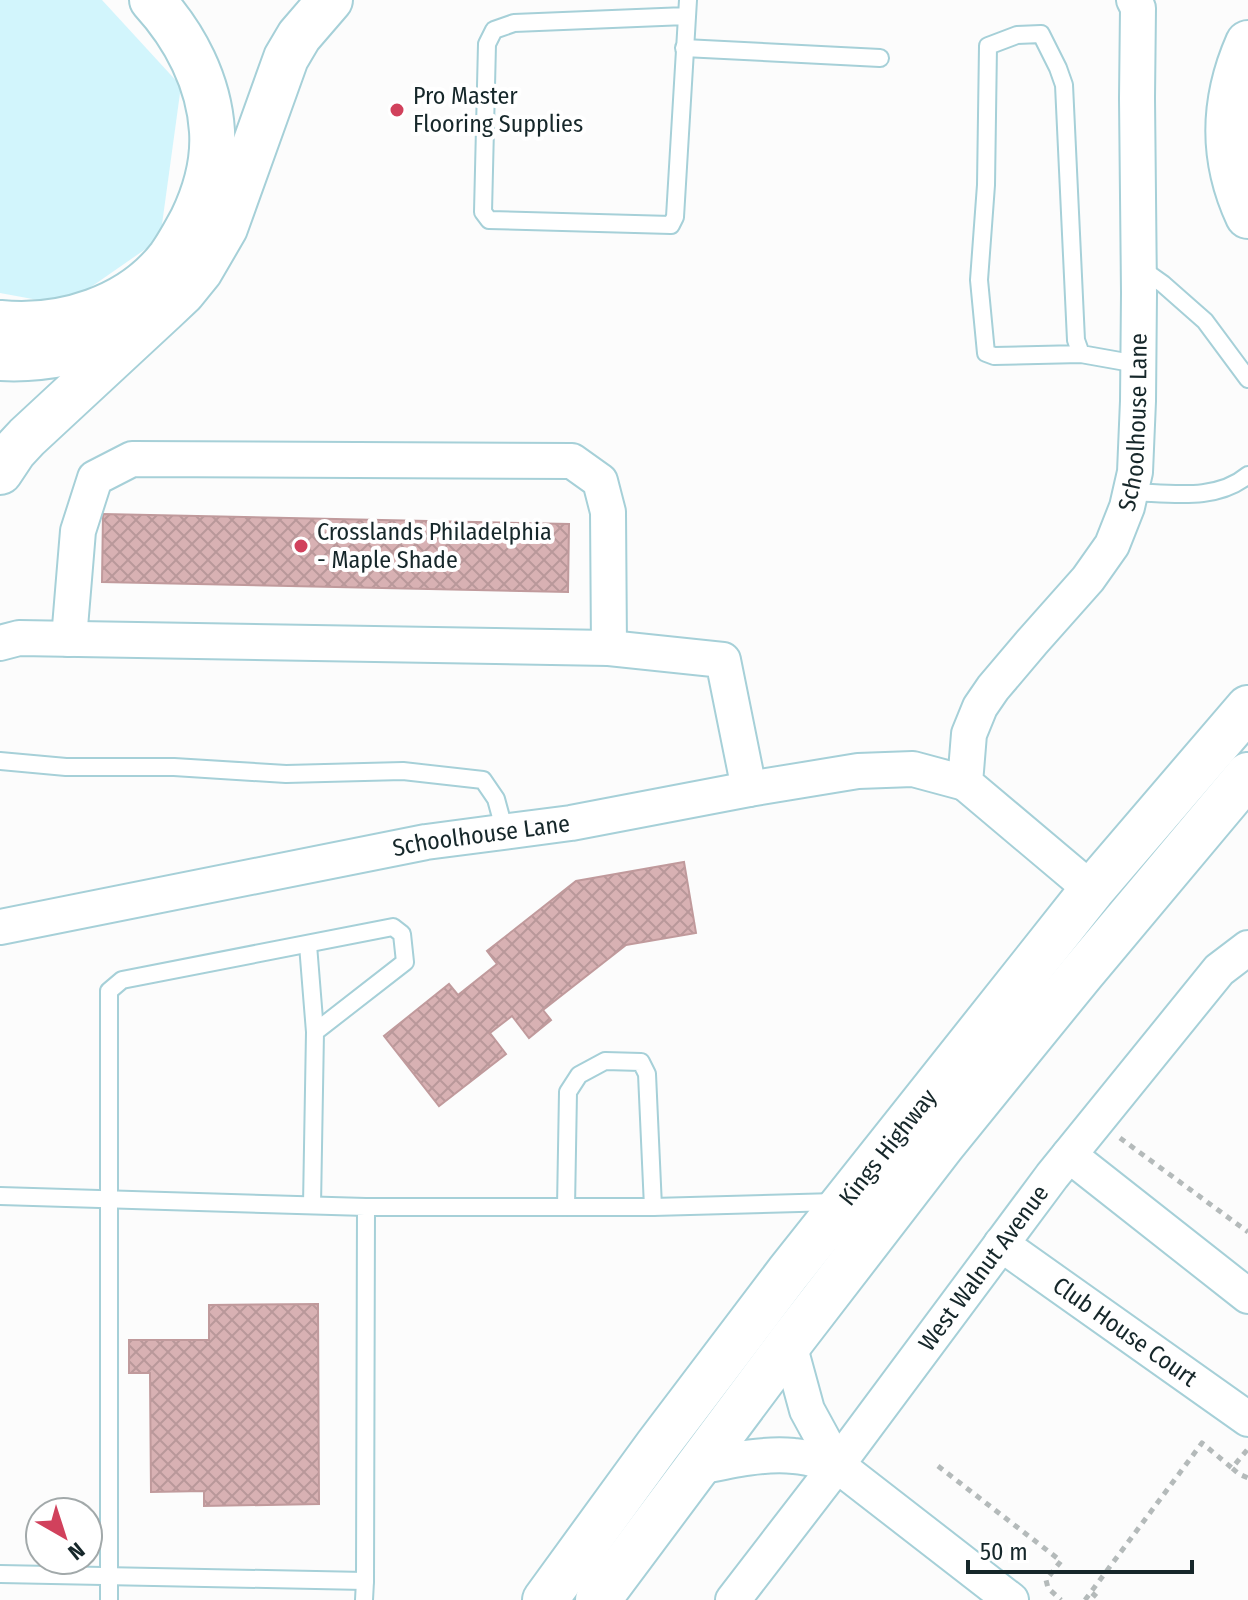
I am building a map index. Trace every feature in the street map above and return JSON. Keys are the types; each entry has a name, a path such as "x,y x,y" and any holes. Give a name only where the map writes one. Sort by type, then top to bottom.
{"main road":[{"path":"0,323 37,325 63,321 111,303 152,276 169,258 197,210 207,184 211,159 209,109 202,82 181,38 152,0"},
{"path":"0,472 27,437 183,292 200,271 225,228 286,58 299,36 330,0"},
{"path":"1248,43 1238,66 1228,121 1232,172 1248,216"},
{"path":"0,358 21,360 48,357 109,342 146,327"},
{"name":"Kings Highway","path":"545,1600 657,1446 844,1202 1092,890 1248,708"},
{"name":"Kings Highway","path":"598,1600 943,1144 1248,775"}],"street":[{"name":"Schoolhouse Lane","path":"965,783 969,734 980,707 1088,579 1112,545 1127,507 1135,472 1139,267 1138,3"},
{"path":"69,639 78,531 95,478 132,459 572,461 600,481 608,512 609,648"},
{"path":"0,643 19,638 609,648 723,660 749,789"},
{"name":"Schoolhouse Lane","path":"0,927 426,842 571,823 858,771 913,769 965,783 1092,890"},
{"name":"West Walnut Avenue","path":"733,1600 1069,1155 1219,970 1248,948"},
{"path":"1069,1155 1248,1296"},
{"name":"Club House Court","path":"1001,1244 1248,1419"},
{"path":"789,1344 807,1410 837,1465 1011,1600"},
{"path":"695,1468 745,1458 782,1456 837,1465"}],"lane":[{"path":"687,8 675,217 671,225 489,220 483,212 487,44 494,30 514,23 687,8"},
{"path":"1081,354 1076,340 1064,85 1041,34 1017,35 988,46 986,185 979,280 986,353 994,356 1081,354 1137,364"},
{"path":"684,48 880,58"},
{"path":"1139,267 1205,321 1248,379"},
{"path":"1130,492 1204,494 1237,485 1248,475"},
{"path":"0,761 66,767 174,767 286,774 403,771 483,780 496,799 505,832"},
{"path":"109,1600 109,991 122,980 393,927 402,934 405,962 315,1032"},
{"path":"308,945 315,1032 312,1205"},
{"path":"566,1207 568,1092 579,1075 605,1061 641,1062 647,1074 653,1207"},
{"path":"0,1196 366,1207 653,1207 844,1202"},
{"path":"364,1600 366,1207"},
{"path":"0,1574 365,1581"}],"path":[{"path":"1096,1121 1248,1232"},
{"path":"1085,1600 1202,1443 1248,1478"},
{"path":"1232,1468 1248,1449"},
{"path":"938,1466 1061,1561 1046,1580 1048,1588 1061,1600"},
{"path":"1092,1593 1100,1600"}],"shaded area":[{"path":"0,0 102,0 181,86 160,239 65,305 0,293"}],"building":[{"path":"103,514 569,524 568,592 102,582"},
{"path":"684,862 696,933 626,945 543,1010 551,1020 529,1038 512,1016 490,1033 506,1054 439,1106 384,1036 449,984 458,995 497,964 487,951 576,881"},
{"path":"318,1304 319,1504 204,1506 204,1491 151,1492 150,1373 129,1373 129,1340 209,1340 209,1305"}],"place":[{"name":"Pro Master Flooring Supplies","path":"397,110"},
{"name":"Crosslands Philadelphia - Maple Shade","path":"301,546"}]}
